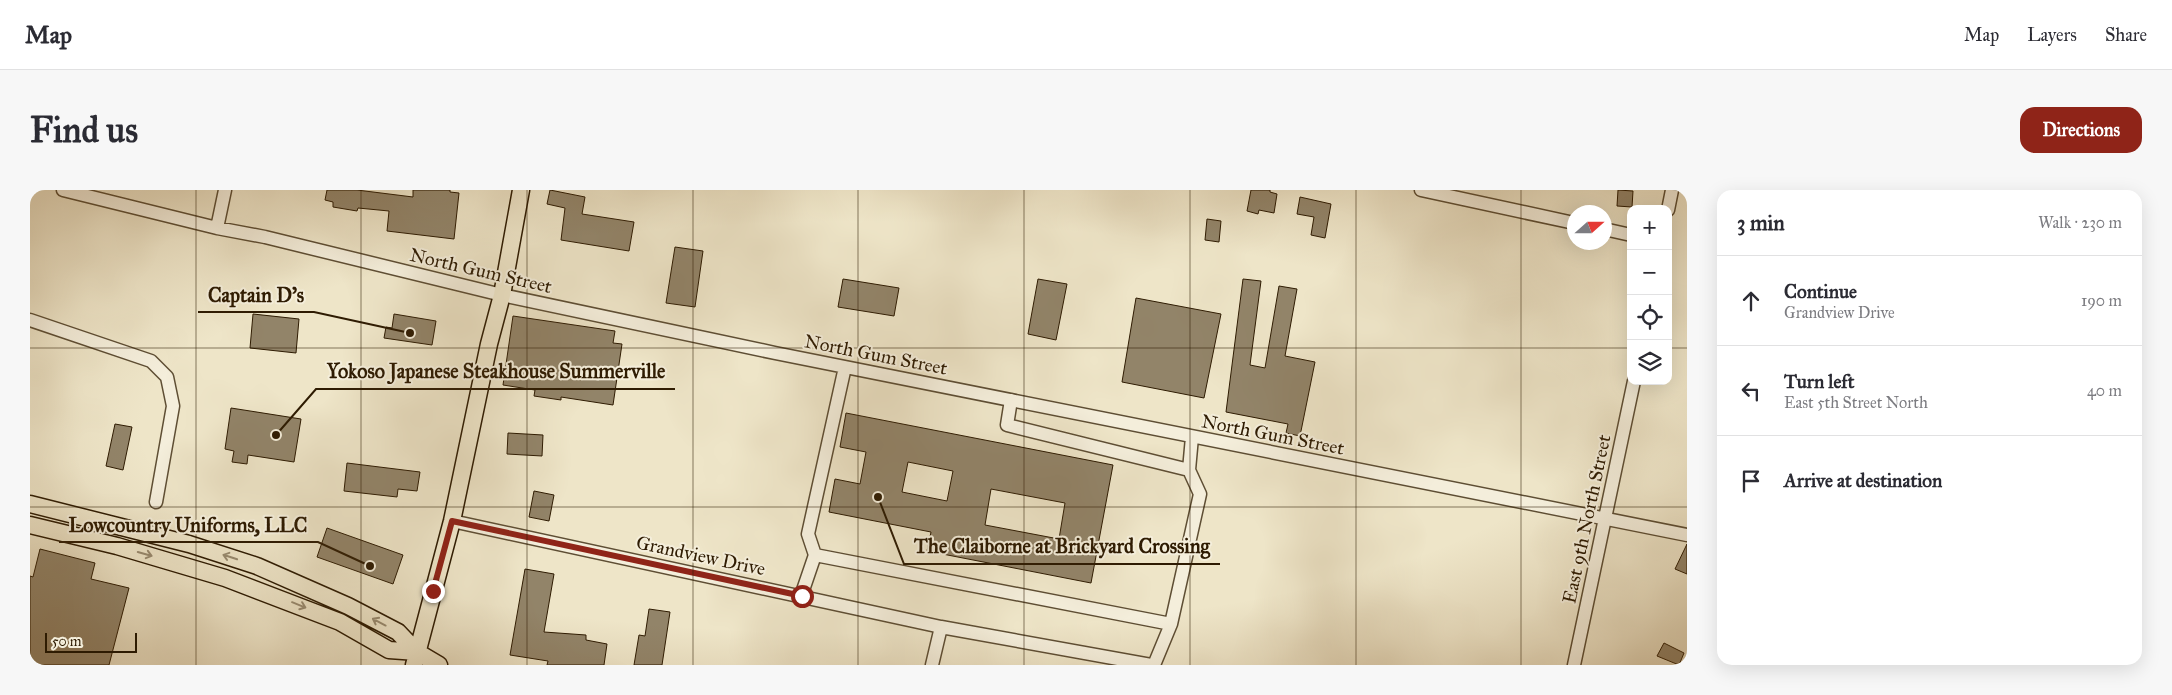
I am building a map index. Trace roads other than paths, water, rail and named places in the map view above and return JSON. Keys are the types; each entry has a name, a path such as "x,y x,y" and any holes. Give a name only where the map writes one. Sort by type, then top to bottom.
{"main road":[{"path":"416,658 452,521 487,352 502,295 521,190"},
{"path":"30,504 188,544 257,566 348,606 398,632 416,658"},
{"path":"30,525 117,546 225,578 340,622 389,650 439,665"}],"street":[{"name":"North Gum Street","path":"63,190 502,295 845,367 1687,535"},
{"path":"217,228 225,190"},
{"path":"1421,190 1567,221"},
{"path":"1669,205 1672,190"},
{"path":"1612,231 1627,234"},
{"path":"30,320 151,361 167,377 173,406 156,502"},
{"path":"802,596 815,554 808,534 845,367"},
{"name":"East 9th North Street","path":"1574,665 1633,385"},
{"path":"1011,400 1007,426 1188,470"},
{"path":"1153,665 1171,624 1200,494 1188,470 1192,437"},
{"name":"Grandview Drive","path":"452,521 941,627 1153,665"},
{"path":"815,554 1171,624"},
{"path":"932,665 941,627"}],"place":[{"name":"Captain D's","path":"410,333"},
{"name":"Yokoso Japanese Steakhouse Summerville","path":"276,435"},
{"name":"The Claiborne at Brickyard Crossing","path":"878,497"},
{"name":"Lowcountry Uniforms, LLC","path":"370,566"}]}
